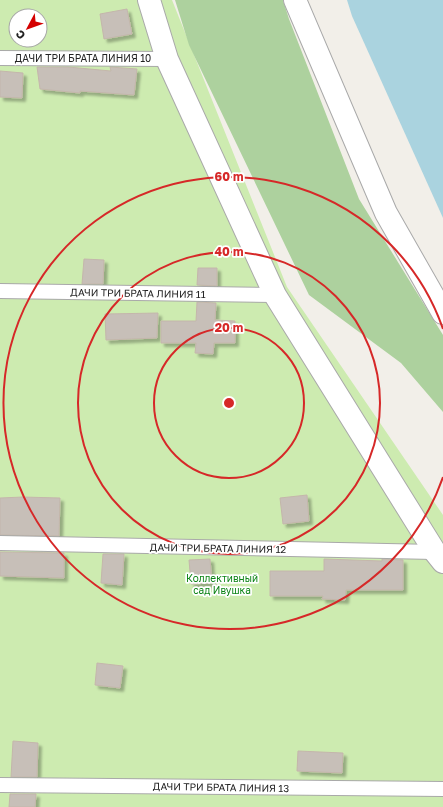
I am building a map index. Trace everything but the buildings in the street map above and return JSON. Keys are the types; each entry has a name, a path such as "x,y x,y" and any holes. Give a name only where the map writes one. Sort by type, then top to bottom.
{"street":[{"path":"149,0 167,59 275,295 439,557"},
{"path":"296,0 386,213 443,313"}],"lane":[{"name":"ДАЧИ ТРИ БРАТА ЛИНИЯ 10","path":"0,58 167,59"},
{"name":"ДАЧИ ТРИ БРАТА ЛИНИЯ 11","path":"0,291 275,295"},
{"name":"ДАЧИ ТРИ БРАТА ЛИНИЯ 12","path":"0,543 439,557"},
{"name":"ДАЧИ ТРИ БРАТА ЛИНИЯ 13","path":"0,785 443,789"}],"green space":[{"name":"Коллективный сад Ивушка","path":"0,0 172,0 287,287 443,515 443,807 0,807"},
{"path":"175,0 283,0 359,199 443,335 443,412 401,363 309,295 189,45"}],"water":[{"path":"347,0 443,0 443,218 352,16"}]}
